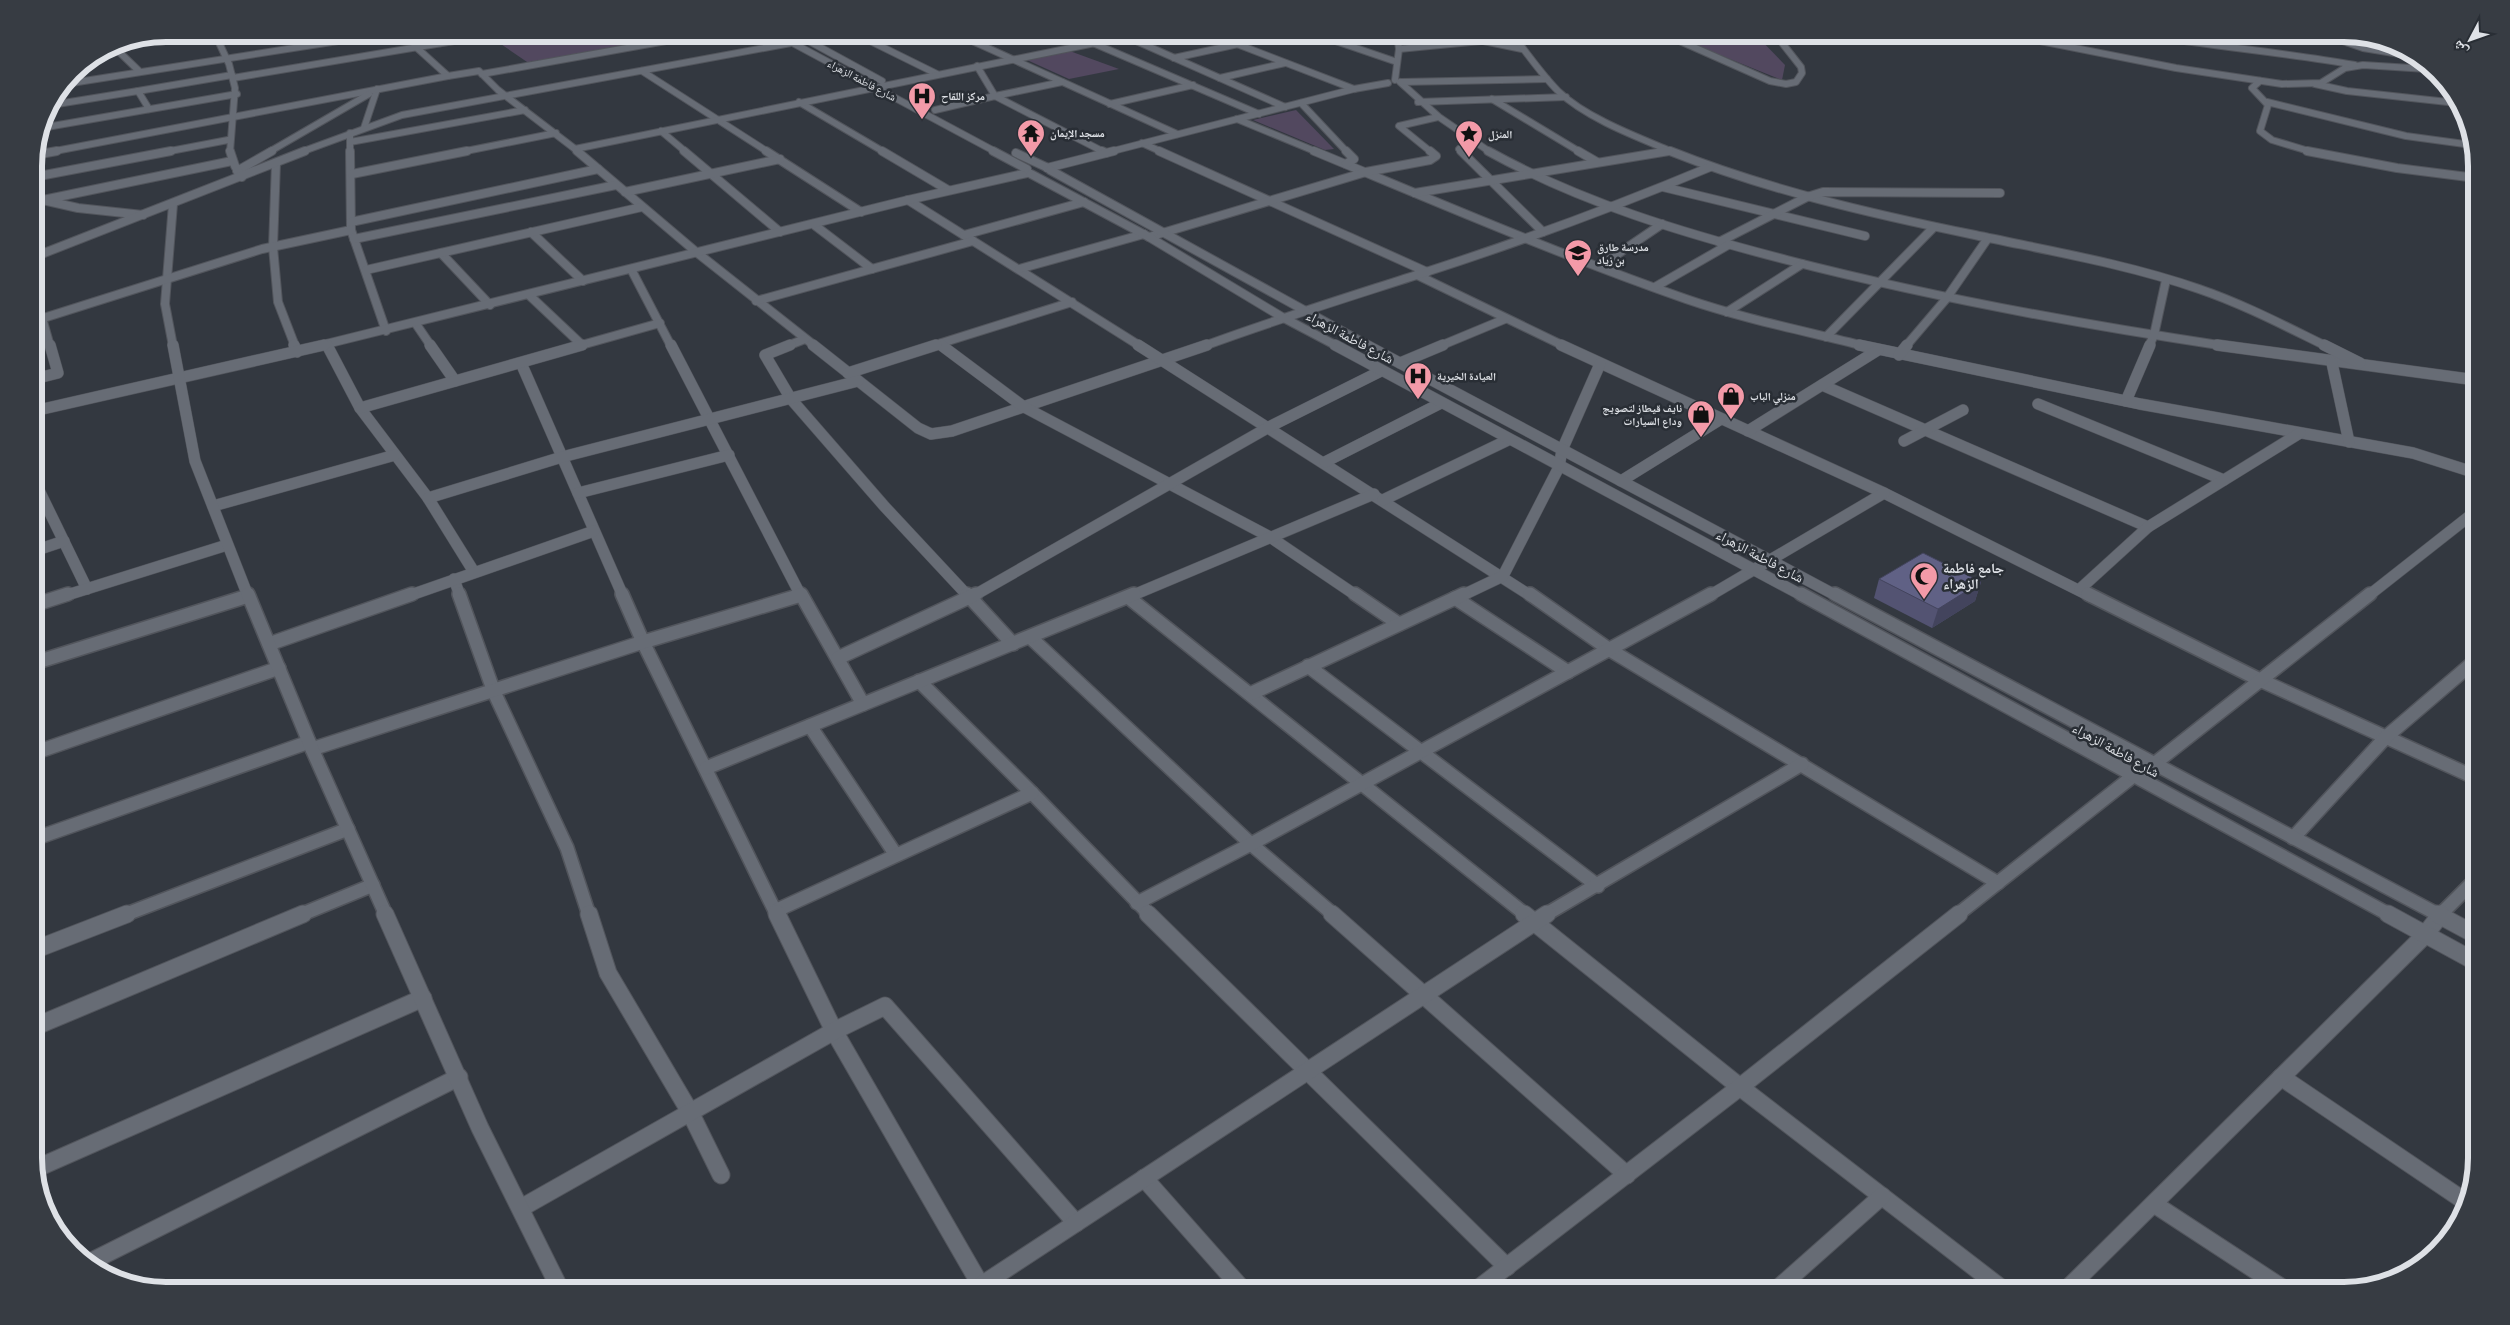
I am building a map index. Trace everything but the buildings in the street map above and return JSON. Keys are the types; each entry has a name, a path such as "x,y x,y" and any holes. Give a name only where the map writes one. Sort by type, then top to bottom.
{"street":[{"path":"1340,42 1397,62"},
{"path":"1398,42 1397,62 1399,81 1418,102 1493,155 1612,208 1719,242 1879,284 1946,298 2154,335 2332,363 2467,379"},
{"path":"1399,50 1468,42"},
{"path":"1489,42 1522,48"},
{"path":"1518,42 1547,79 1566,97 1584,110 1710,168 1807,197 1934,227 2084,258 2199,289 2262,316 2372,369"},
{"path":"1683,42 1770,81 1786,84 1796,82 1802,73 1801,67 1781,42"},
{"path":"2044,42 2126,59 2260,81 2313,84 2347,92 2449,102"},
{"path":"2187,42 2316,58 2356,65 2390,65 2419,68"},
{"path":"2346,42 2363,48 2393,53"},
{"path":"220,43 228,59 236,94 234,118 228,140 232,161 240,174"},
{"path":"76,82 228,59 314,43"},
{"path":"335,43 339,48"},
{"path":"59,104 440,43"},
{"path":"482,74 656,43"},
{"path":"350,138 364,128 402,115 792,43"},
{"name":"شارع فاطمة الزهراء","path":"792,43 1146,236 1282,317 1508,440 1756,570 2468,958"},
{"name":"شارع فاطمة الزهراء","path":"812,43 904,92"},
{"path":"874,43 937,74"},
{"path":"975,43 1177,134"},
{"path":"575,149 1094,43 1259,114"},
{"path":"1140,43 1285,107"},
{"path":"1234,43 1354,89"},
{"path":"1174,58 1245,43"},
{"path":"416,47 448,76"},
{"path":"119,52 139,71"},
{"path":"344,53 349,59"},
{"path":"1211,80 1285,63"},
{"path":"2313,84 2326,81 2345,68 2356,65"},
{"path":"977,66 995,96 1106,152"},
{"path":"44,153 480,71 525,110 575,149 696,253 918,428 931,434 952,431 1165,361 1282,317 1422,274 1612,208 1710,168"},
{"path":"642,71 861,212"},
{"path":"43,409 416,324 948,190 1028,172 1042,174 1047,168 1354,89 1388,83 1396,84 1399,81 1547,79"},
{"path":"2260,81 2252,88 2268,102 2406,136 2465,144"},
{"path":"935,110 1062,82"},
{"path":"1110,104 1202,82"},
{"path":"364,128 377,89"},
{"path":"240,174 377,89"},
{"path":"138,91 149,109"},
{"path":"49,127 236,94"},
{"path":"1418,102 1566,97"},
{"path":"1492,100 1597,162"},
{"path":"799,102 948,190"},
{"path":"2268,102 2260,131 2266,138 2278,143 2396,168 2467,177"},
{"path":"1301,103 1354,158 1346,164"},
{"path":"927,105 944,114"},
{"path":"43,254 173,204 240,174 350,138 525,110"},
{"path":"1019,269 1165,232 1366,172 1430,160 1436,156 1398,126 1438,117"},
{"path":"1237,119 1526,238 1727,312 1899,355 2126,401 2412,453 2467,470"},
{"path":"661,131 780,232"},
{"path":"352,174 556,133"},
{"path":"350,138 352,174 351,225 354,239 386,331"},
{"path":"43,175 228,140"},
{"path":"1142,143 1268,200 1422,274 1505,319 1600,364 1884,494 2260,680 2468,774"},
{"name":"شارع فاطمة الزهراء","path":"1006,147 1165,232 1302,311 2468,931"},
{"path":"1459,149 1543,232"},
{"path":"1416,193 1669,150"},
{"path":"625,192 780,159"},
{"path":"43,203 232,161"},
{"path":"276,163 273,247 278,302 297,352"},
{"path":"43,318 167,277 351,225 598,169"},
{"path":"354,239 616,185"},
{"path":"1663,187 1865,236"},
{"path":"1719,242 1807,197 1823,192 2000,193"},
{"path":"43,200 142,216"},
{"path":"908,200 1503,576 1610,650 1998,883"},
{"path":"756,301 872,269 1084,202"},
{"path":"173,204 165,304 195,461 227,545 311,746 480,1128 556,1282"},
{"path":"366,270 642,207"},
{"path":"814,224 872,269"},
{"path":"1600,266 1662,224"},
{"path":"1826,337 1934,227"},
{"path":"531,232 582,282"},
{"path":"1899,355 1946,298 1988,238"},
{"path":"1655,287 1728,244"},
{"path":"441,253 490,305"},
{"path":"1727,312 1802,264"},
{"path":"631,269 801,594 863,704"},
{"path":"2126,401 2154,335 2166,280"},
{"path":"529,295 582,345"},
{"path":"848,373 1072,302"},
{"path":"1400,363 1505,319"},
{"path":"360,408 660,323"},
{"path":"416,324 455,381"},
{"path":"43,333 58,373 43,377"},
{"path":"805,339 765,355 791,398 884,507 971,597 1013,644"},
{"path":"940,344 1024,407 1270,537 1399,624"},
{"path":"327,345 360,408 428,498 474,572"},
{"path":"1748,431 1878,350"},
{"path":"521,362 643,642 834,1031 978,1282"},
{"path":"2332,363 2349,442"},
{"path":"1250,694 1503,576 1559,467 1562,450 1600,364"},
{"path":"838,658 971,597 1270,427 1381,371"},
{"path":"428,498 562,457 858,381"},
{"path":"1822,385 2148,527"},
{"path":"1325,462 1441,403"},
{"path":"2038,404 2224,480"},
{"path":"1904,441 1963,410"},
{"path":"1621,481 1721,419"},
{"path":"2080,590 2148,527 2300,433"},
{"path":"706,768 1128,597 1270,537 1378,497 1508,440"},
{"path":"212,506 395,455"},
{"path":"578,494 729,455"},
{"path":"1137,903 1251,844 1773,561 1884,494"},
{"path":"43,506 64,541 87,589"},
{"path":"2154,764 2467,518"},
{"path":"269,644 594,531"},
{"path":"43,548 64,541"},
{"path":"43,602 227,545"},
{"path":"454,579 494,692 568,848 608,973 690,1112 722,1175"},
{"path":"43,836 311,746 494,692 643,642 801,594"},
{"path":"43,660 248,596"},
{"path":"1128,597 1740,1087 1993,1282"},
{"path":"1455,598 1568,672"},
{"path":"1030,636 1251,844 1425,994 1627,1174"},
{"path":"1308,666 1598,886"},
{"path":"2293,838 2386,737 2468,667"},
{"path":"43,750 279,668"},
{"path":"919,682 1032,793 1137,903 1309,1070 1507,1267"},
{"path":"810,726 896,856"},
{"path":"992,1282 1076,1223 1534,922 1802,764"},
{"path":"1487,1282 1740,1087 2132,776"},
{"path":"2169,796 2188,782"},
{"path":"775,911 1032,793"},
{"path":"43,947 348,829"},
{"path":"43,1023 373,885"},
{"path":"2075,1282 2425,935 2439,916 2468,887"},
{"path":"43,1165 423,998"},
{"path":"521,1208 834,1031 885,1006 1076,1223"},
{"path":"95,1260 459,1077"},
{"path":"2281,1078 2461,1198"},
{"path":"1144,1178 1236,1282"},
{"path":"1785,1282 1882,1196"},
{"path":"2154,1204 2273,1282"}],"shaded area":[{"path":"1689,42 1763,42 1785,65 1782,80"},
{"path":"499,43 645,43 530,64"},
{"path":"1067,50 1119,69 1069,79 1027,60"},
{"path":"1296,110 1334,149 1325,150 1253,120"}],"place":[{"name":"مركز اللقاح","path":"922,120"},
{"name":"مسجد الإيمان","path":"1031,157"},
{"name":"المنزل","path":"1469,158"},
{"name":"مدرسة طارق بن زياد","path":"1578,277"},
{"name":"العيادة الخيرية","path":"1418,400"},
{"name":"منزلي الباب","path":"1731,420"},
{"name":"نايف قيطاز لتصويج وداع السيارات","path":"1701,438"},
{"name":"جامع فاطمة الزهراء","path":"1924,600"}]}
